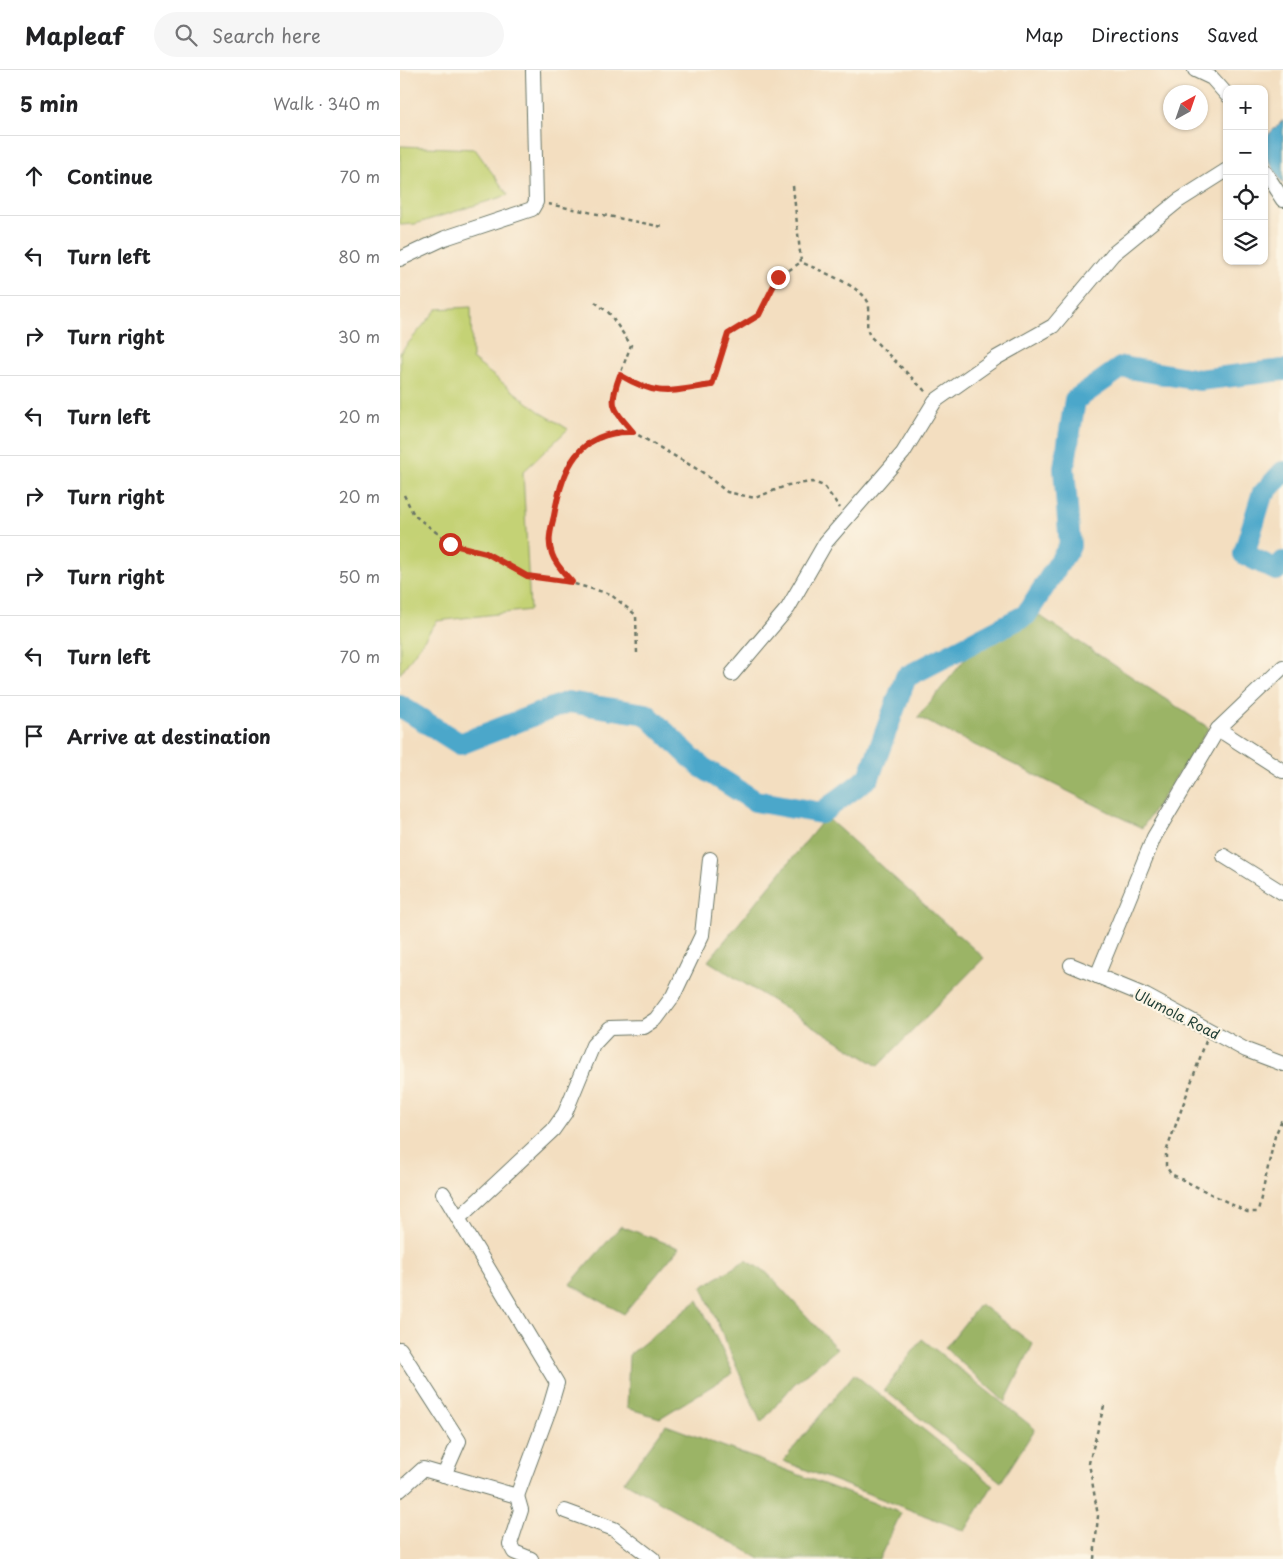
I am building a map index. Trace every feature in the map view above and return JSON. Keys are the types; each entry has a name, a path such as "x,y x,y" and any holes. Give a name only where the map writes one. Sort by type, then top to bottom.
{"street":[{"path":"400,258 446,238 532,209 536,202 533,70"},
{"path":"1195,70 1212,78 1223,90"},
{"path":"732,674 788,608 826,542 903,452 935,401 996,358 1053,326 1113,254 1178,201 1223,173"},
{"path":"1267,175 1283,200"},
{"path":"1098,976 1154,837 1218,729 1283,667"},
{"path":"1218,729 1283,771"},
{"path":"1224,856 1283,893"},
{"path":"460,1218 553,1130 565,1112 593,1045 609,1028 644,1027 656,1019 673,996 702,935 710,859"},
{"name":"Ulumola Road","path":"1071,965 1146,996 1246,1050 1283,1064"},
{"path":"443,1192 556,1383 550,1407 517,1496 521,1510 510,1544 514,1552 531,1559"},
{"path":"400,1349 459,1441 444,1475"},
{"path":"400,1490 423,1469 517,1496"},
{"path":"565,1511 614,1529 653,1559"}],"path":[{"path":"793,186 802,262"},
{"path":"536,202 663,227"},
{"path":"802,262 861,292 869,304 866,328 870,336 935,401"},
{"path":"620,375 641,388 663,392 712,385 728,334 759,315 778,277 802,262"},
{"path":"594,302 609,313 631,345 612,396 615,410 633,432 702,472 727,492 755,498 788,485 812,482 824,486 842,511 845,519"},
{"path":"572,582 552,555 549,540 559,488 570,462 582,447 616,431 633,432"},
{"path":"404,495 414,515 450,544 486,553 527,576 572,582 610,594 636,615 637,654"},
{"path":"1210,1030 1166,1152 1166,1166 1172,1174 1247,1212 1258,1212 1275,1136 1283,1117"},
{"path":"1094,1559 1098,1516 1089,1463 1105,1402"}],"green space":[{"path":"400,146 475,149 508,195 415,224 400,225"},
{"path":"471,307 472,359 540,412 568,429 523,472 530,610 437,621 400,674 400,353 437,309"},
{"path":"1037,614 1209,728 1142,828 918,717 970,653"},
{"path":"826,817 984,958 878,1066 708,961"},
{"path":"621,1226 679,1248 624,1314 570,1284"},
{"path":"746,1260 767,1273 837,1349 794,1384 761,1423 702,1287"},
{"path":"698,1300 733,1373 660,1418 627,1408 629,1355"},
{"path":"980,1304 1033,1344 1005,1402 945,1348"},
{"path":"922,1339 1035,1429 1001,1482 884,1390"},
{"path":"854,1374 993,1485 965,1531 783,1461"},
{"path":"666,1425 901,1513 879,1559 760,1559 624,1481"}],"water":[{"path":"1283,120 1283,184 1268,160 1268,135"}],"waterway":[{"path":"400,706 460,744 568,702 646,714 700,766 755,801 821,813 869,777 906,677 1026,615 1070,546 1064,468 1075,400 1122,367 1199,380 1283,370"},
{"path":"1283,472 1262,495 1244,554 1276,570 1283,562"}],"route":[{"path":"450,544 486,553 527,576 572,582 552,555 549,540 559,488 570,462 582,447 616,431 633,432 615,410 612,396 620,375 641,388 663,392 712,385 728,334 759,315 778,277"}]}
